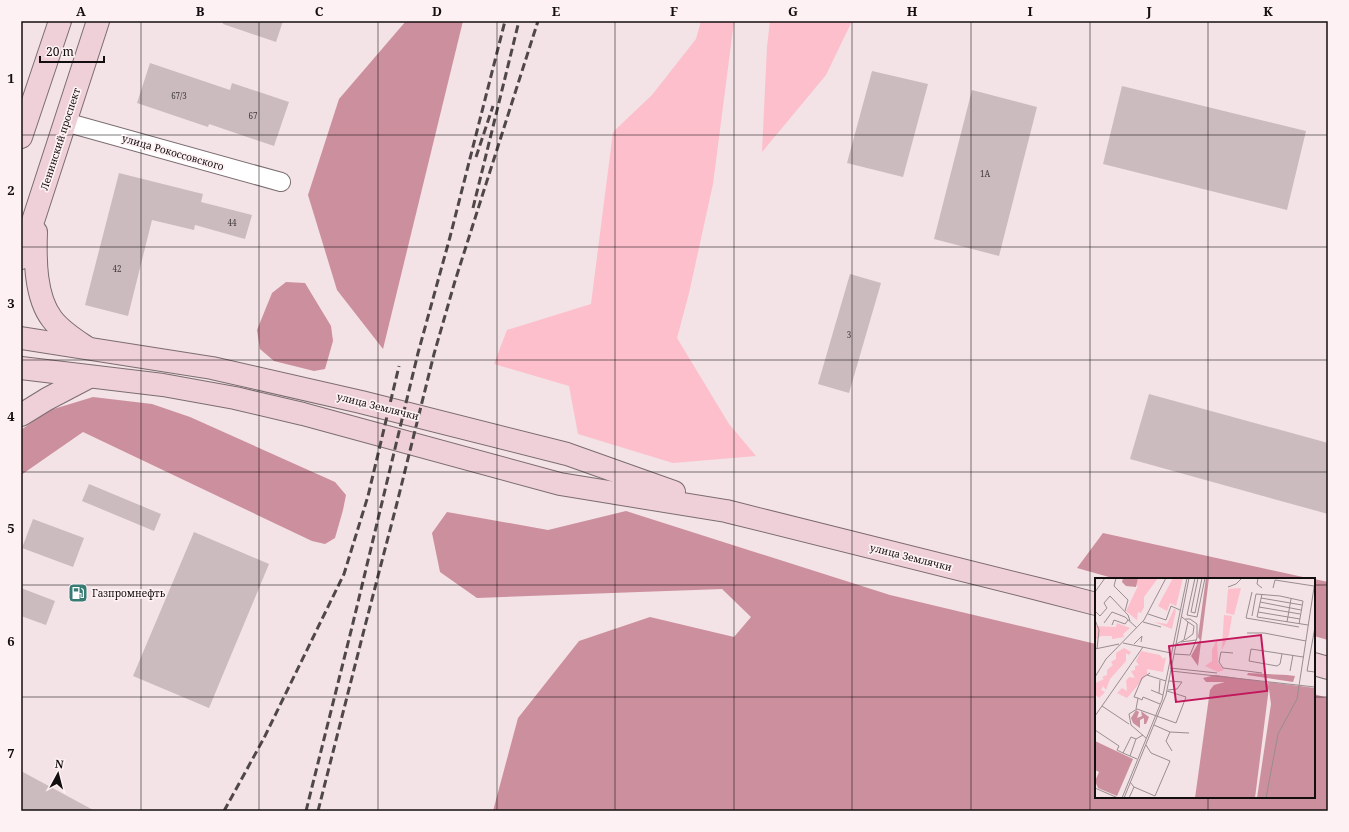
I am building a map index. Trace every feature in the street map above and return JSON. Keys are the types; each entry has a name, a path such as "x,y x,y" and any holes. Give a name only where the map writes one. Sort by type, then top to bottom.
{"street":[{"path":"21,137 25,115 60,21"},
{"name":"Ленинский проспект","path":"21,258 98,21"},
{"name":"улица Рокоссовского","path":"66,122 281,182"},
{"path":"37,209 37,270 39,286 44,304 52,319 66,333 88,349"},
{"name":"улица Землячки","path":"21,338 176,362 240,374 361,402 567,454 726,511"},
{"name":"улица Землячки","path":"21,368 89,377 163,384 235,398 310,416 560,484 726,511 1095,604"},
{"path":"21,415 47,399 89,377"},
{"path":"1315,664 1328,668"}],"shaded area":[{"path":"406,21 463,21 383,349 337,290 308,195 339,99"},
{"path":"701,21 734,21 713,184 689,293 677,338 729,424 756,456 673,463 578,434 569,386 494,364 507,330 591,304 613,132 652,95 696,39"},
{"path":"770,21 852,21 826,75 762,152 767,47"},
{"path":"286,282 305,283 331,326 333,341 325,369 314,371 274,361 260,349 257,330 272,293"},
{"path":"93,397 152,404 190,417 335,482 346,495 335,538 325,544 312,541 83,432 21,475 21,430 47,411"},
{"path":"626,511 890,595 1095,644 1095,798 1315,798 1315,694 1328,698 1328,811 493,811 518,718 579,641 650,617 734,637 751,617 722,589 477,598 440,572 432,533 447,512 548,530"},
{"path":"1103,533 1307,578 1112,578 1077,568"},
{"path":"1315,579 1328,582 1328,640 1315,636"}],"building":[{"path":"223,21 283,21 276,42 223,24"},
{"path":"150,63 230,90 232,83 289,102 274,146 209,124 208,127 137,103"},
{"path":"872,71 928,84 903,177 847,163"},
{"path":"1122,86 1306,131 1287,210 1103,164"},
{"path":"972,90 1037,107 999,256 934,239"},
{"path":"119,173 203,194 201,202 252,215 245,239 195,225 194,230 152,220 128,316 85,305"},
{"path":"850,274 881,283 849,393 818,384"},
{"path":"1149,394 1328,443 1328,514 1130,459"},
{"path":"89,484 161,514 154,531 82,501"},
{"path":"33,519 84,538 73,567 22,548"},
{"path":"194,532 269,564 209,708 133,676"},
{"path":"21,588 55,601 46,625 21,616"},
{"path":"21,771 95,811 21,811"}],"railway":[{"path":"306,811 418,353 450,237 505,21"},
{"path":"473,208 519,21"},
{"path":"318,811 434,354 455,281 538,21"},
{"path":"476,157 493,106"},
{"path":"224,811 264,738 344,574 368,496 399,366"}],"place":[{"name":"Газпромнефть","path":"78,593"}]}
